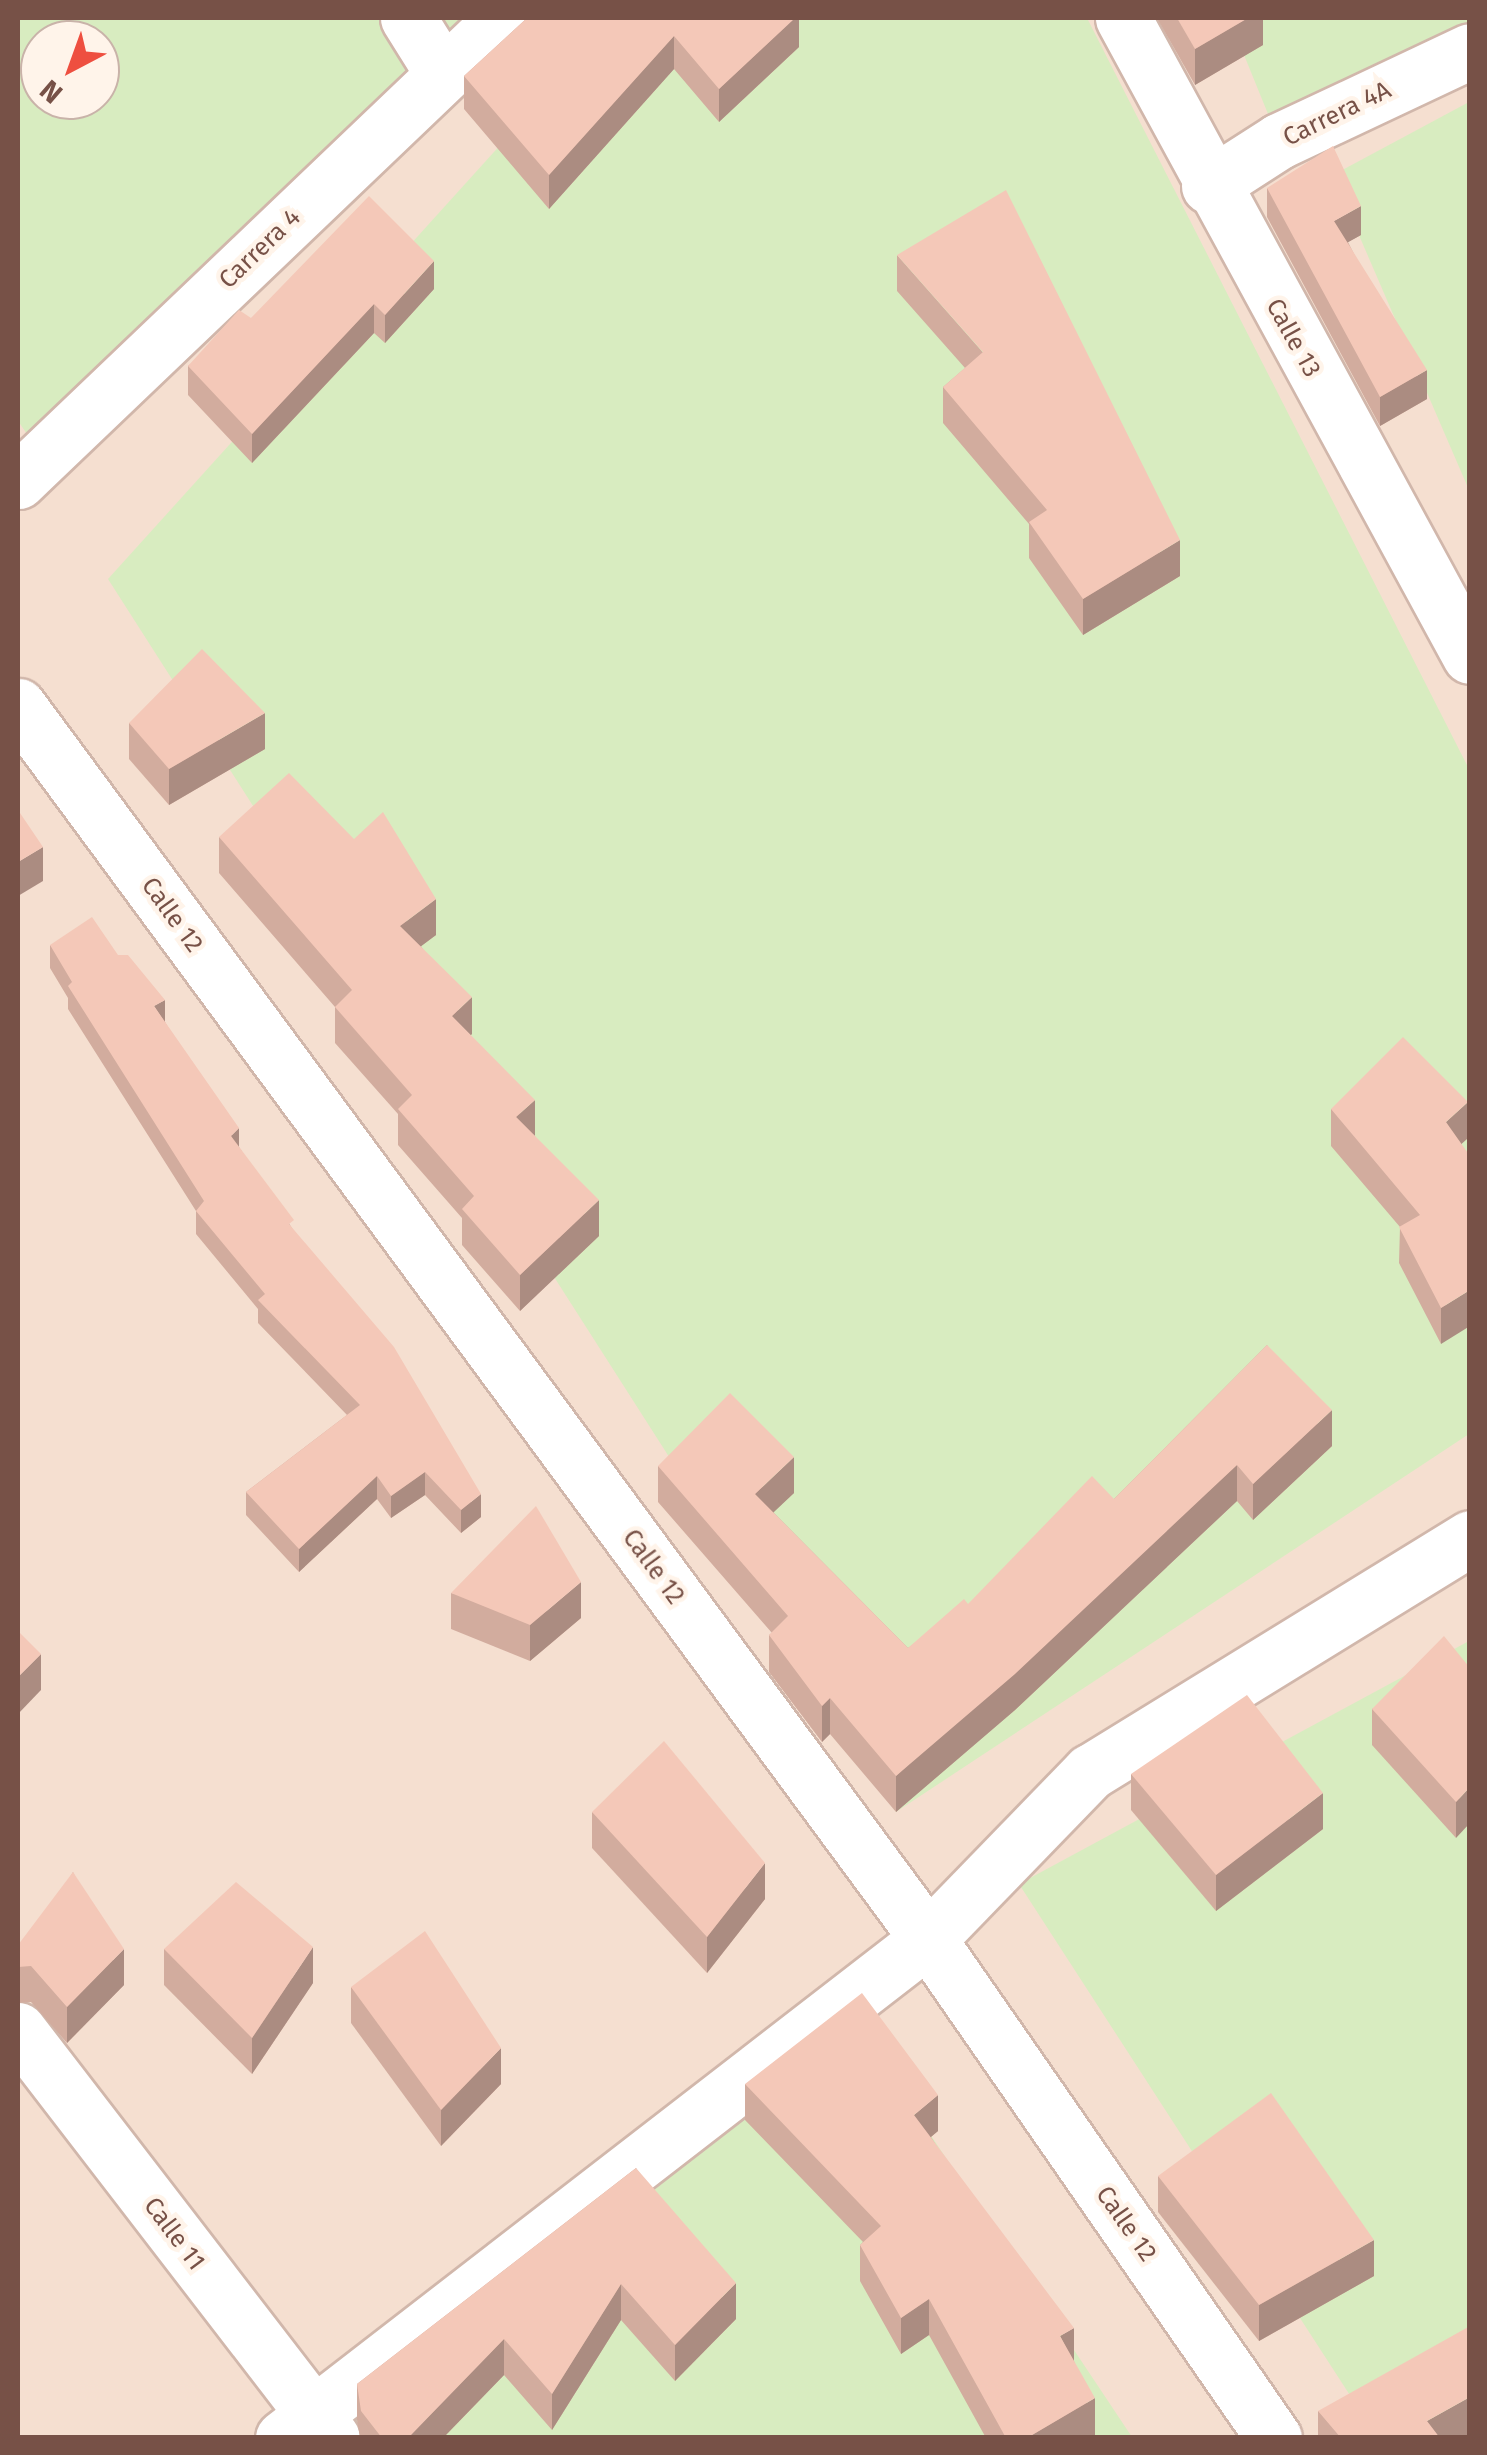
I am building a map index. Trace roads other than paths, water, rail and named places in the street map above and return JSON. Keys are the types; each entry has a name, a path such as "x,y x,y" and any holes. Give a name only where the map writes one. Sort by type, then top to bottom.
{"street":[{"path":"408,18 444,74"},
{"name":"Carrera 4","path":"18,481 503,18"},
{"name":"Calle 13","path":"1123,18 1208,186 1470,656"},
{"name":"Carrera 4A","path":"1208,186 1279,141 1470,50"},
{"name":"Calle 12","path":"18,706 928,1939 1274,2438"},
{"path":"309,2429 928,1939 1090,1772 1470,1538"},
{"name":"Calle 11","path":"18,2030 309,2429"}]}
